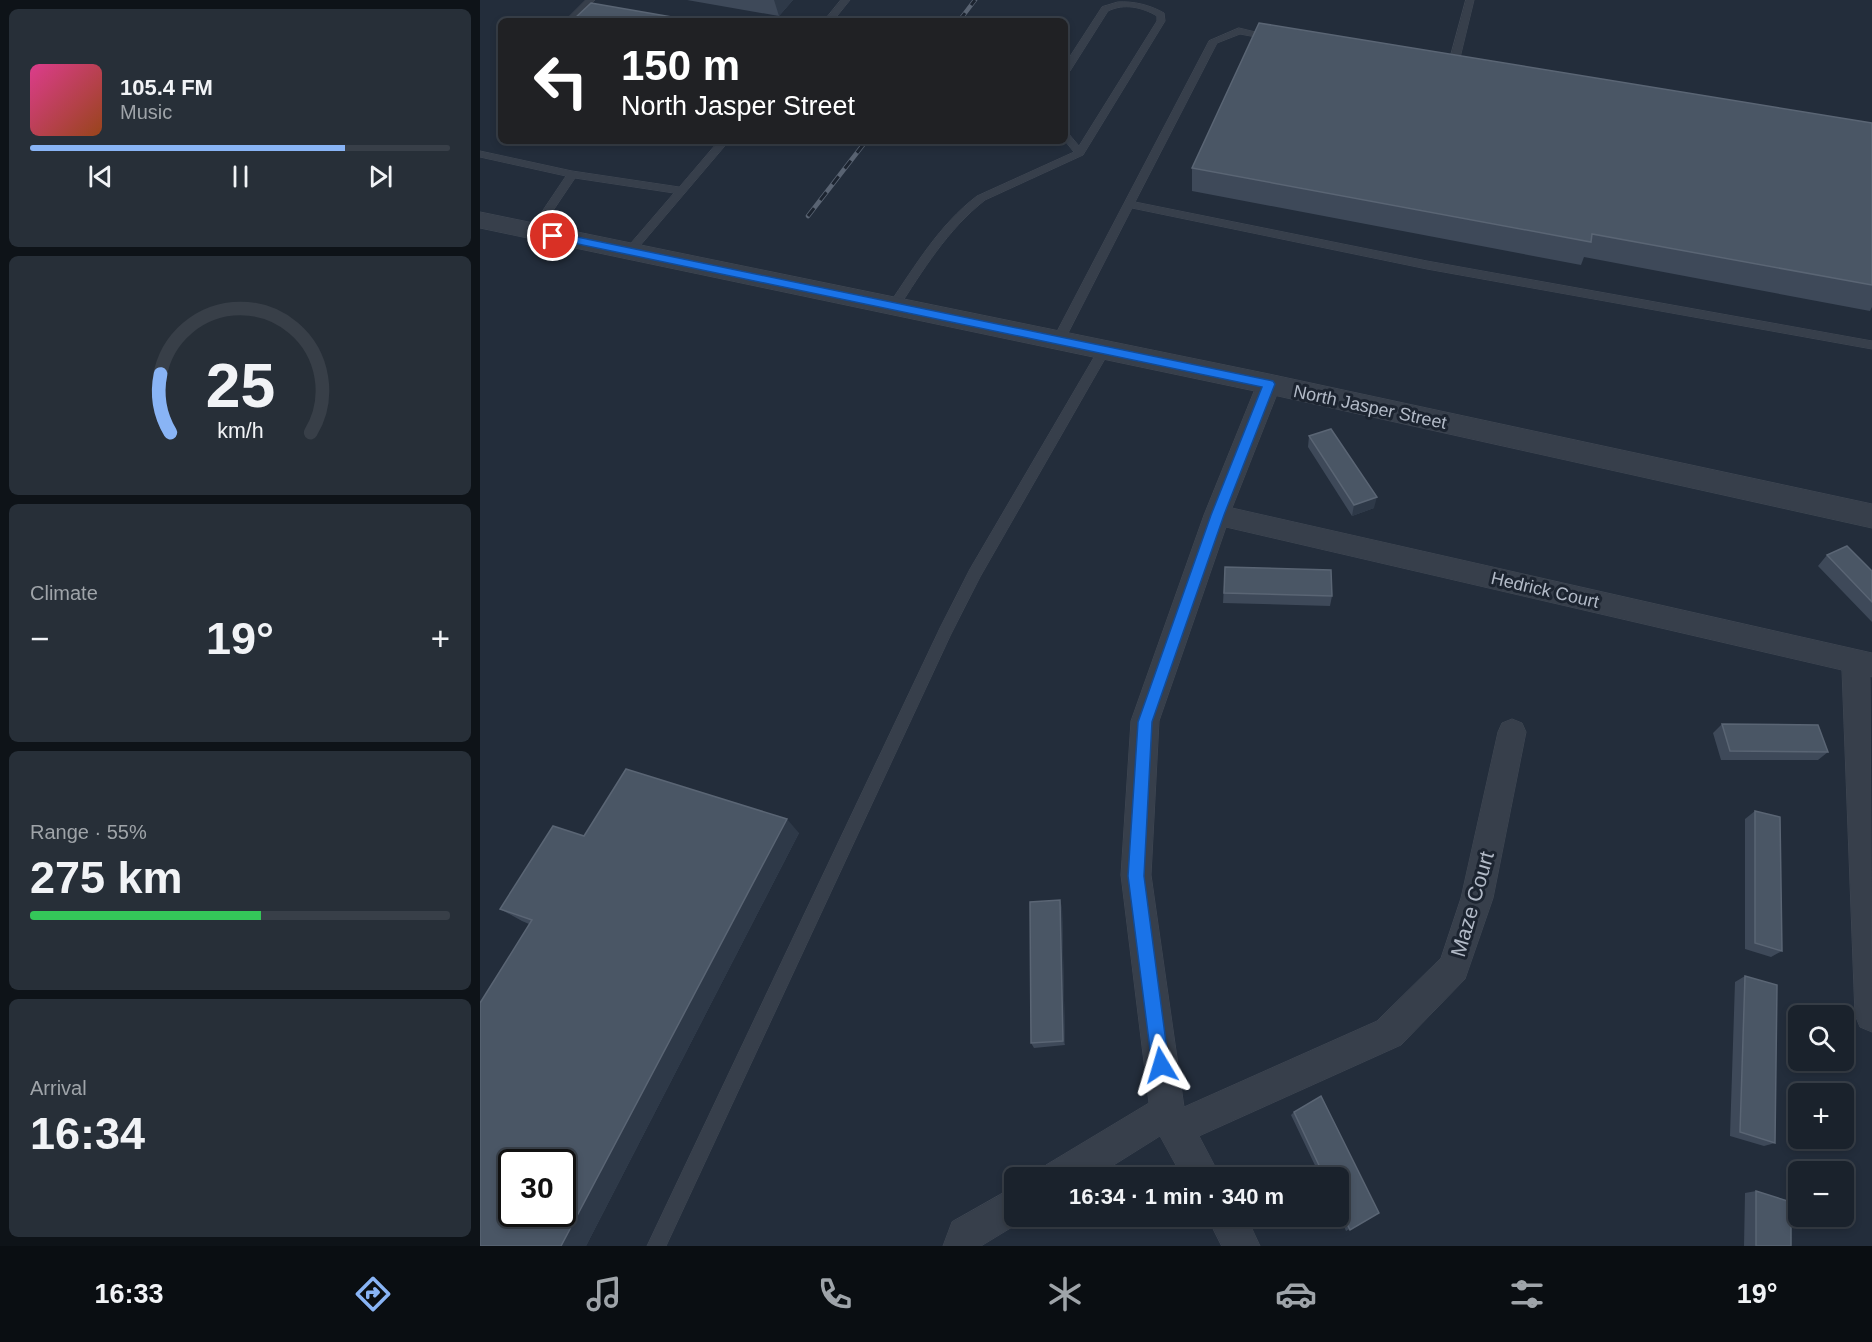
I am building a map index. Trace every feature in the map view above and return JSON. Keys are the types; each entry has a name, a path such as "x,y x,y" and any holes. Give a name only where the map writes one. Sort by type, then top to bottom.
{"street":[{"name":"North Jasper Street","path":"480,220 1269,384 1872,516"},
{"path":"1197,1167 1171,1120 1136,876 1145,722 1217,515 1269,384"},
{"name":"Hedrick Court","path":"1217,515 1863,663"},
{"path":"1863,663 1872,1015"},
{"name":"Maze Court","path":"1080,1167 1171,1120 1389,1033 1454,968 1478,898 1512,732"},
{"path":"961,1246 965,1235 1004,1211"},
{"path":"1231,1227 1242,1246"}],"lane":[{"path":"831,18 846,0"},
{"path":"1453,66 1470,0"},
{"path":"893,307 951,222 967,208 981,198 1080,153 1161,21 1161,15 1144,8 1120,4 1105,9 1068,66"},
{"path":"573,18 590,5"},
{"path":"1058,341 1131,205 1213,41 1239,31 1284,39"},
{"path":"1442,64 1465,68"},
{"path":"1068,139 1080,153"},
{"path":"629,252 721,144"},
{"path":"480,154 572,174 681,191"},
{"path":"534,231 572,174"},
{"path":"1131,205 1438,267 1872,345"},
{"path":"656,1246 945,632 975,573 1104,350"}],"building":[{"path":"591,3 678,18 575,18"},
{"path":"1259,23 1872,123 1872,285 1592,234 1591,242 1192,168"},
{"path":"1331,429 1377,497 1354,505 1309,436"},
{"path":"1847,546 1872,571 1872,602 1827,555"},
{"path":"1225,567 1331,570 1332,596 1224,593"},
{"path":"1722,724 1818,725 1828,752 1730,751"},
{"path":"626,769 787,819 576,1218 576,1149 498,1149 498,1227 571,1227 561,1246 480,1246 480,1003 532,920 500,909 553,826 584,836"},
{"path":"1755,811 1780,817 1782,951 1755,943"},
{"path":"1060,900 1063,1041 1031,1043 1030,902"},
{"path":"1745,976 1777,985 1775,1143 1740,1132"},
{"path":"1321,1096 1379,1213 1350,1230 1349,1167 1320,1167 1294,1112"},
{"path":"1756,1191 1788,1201 1791,1246 1756,1246"}],"railway":[{"path":"961,18 975,0"},
{"path":"808,216 864,144"}],"route":[{"path":"553,236 1269,384 1217,515 1145,722 1136,876 1161,1065"}]}
